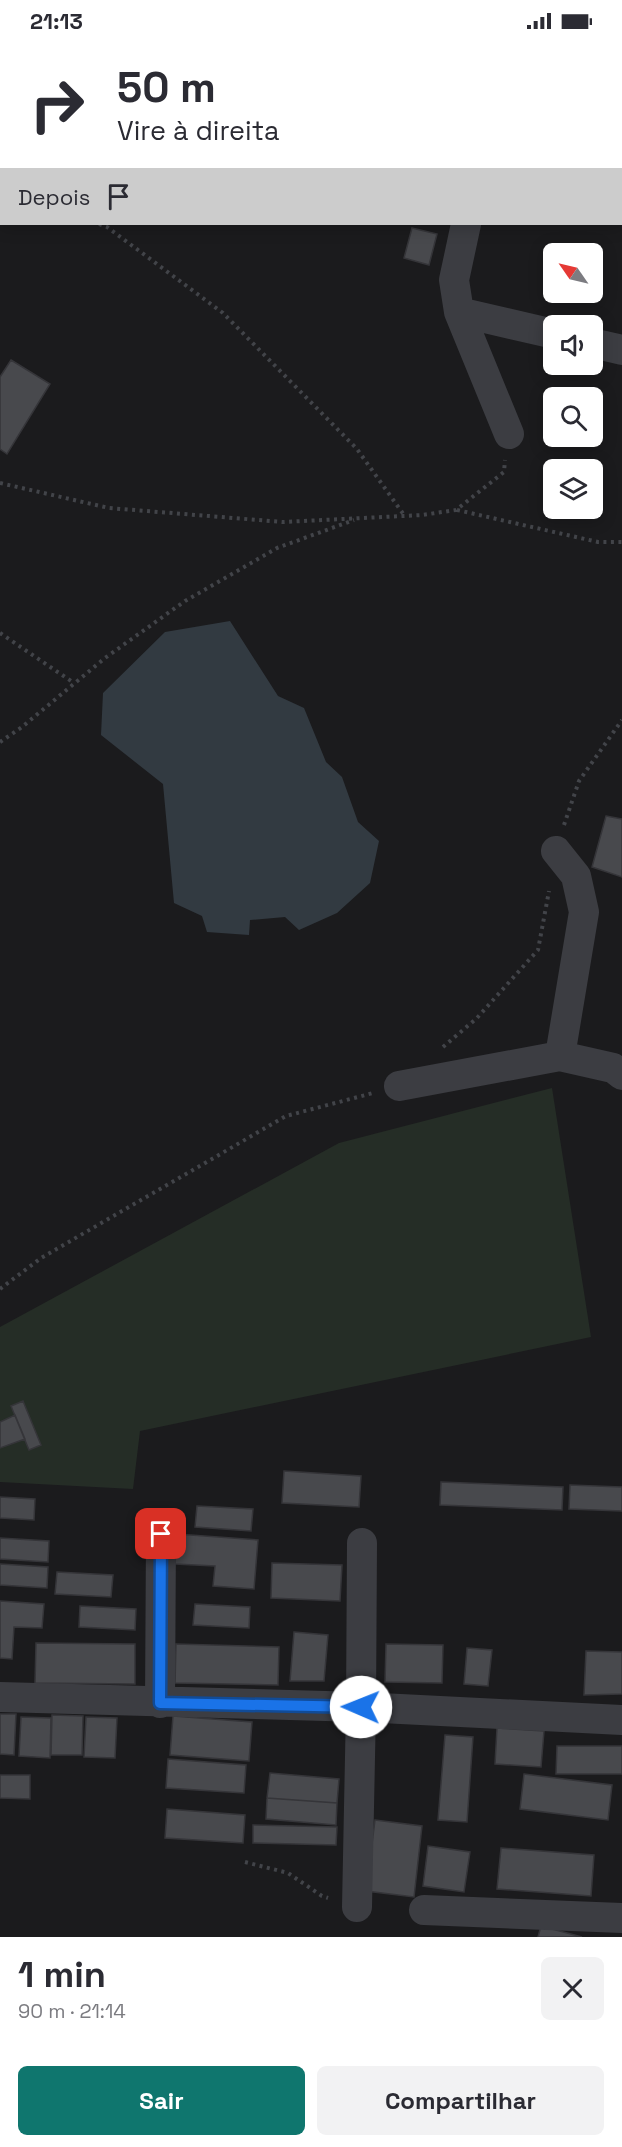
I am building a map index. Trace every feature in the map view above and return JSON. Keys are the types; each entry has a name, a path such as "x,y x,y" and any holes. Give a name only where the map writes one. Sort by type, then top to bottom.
{"street":[{"path":"466,225 454,280 459,312 509,434"},
{"path":"459,312 543,331"},
{"path":"603,346 622,350"},
{"path":"556,851 576,876 584,912 560,1056"},
{"path":"399,1086 560,1056 613,1068 622,1075"},
{"path":"160,1703 161,1534"},
{"path":"357,1907 362,1543"},
{"path":"0,1697 361,1707 622,1720"},
{"path":"424,1910 622,1918"},
{"path":"620,1937 622,1932"}],"path":[{"path":"102,225 223,313 357,449 404,516"},
{"path":"456,510 504,472 509,434"},
{"path":"0,483 109,508 283,522 404,516 456,510 598,542 622,542"},
{"path":"0,742 22,727 105,658 185,601 277,548 358,519"},
{"path":"0,633 74,683"},
{"path":"442,1048 477,1018 538,950 556,851 579,781 622,720"},
{"path":"0,1289 41,1257 286,1116 399,1086"}],"shaded area":[{"path":"230,621 278,696 304,708 326,762 342,777 358,822 379,841 370,883 337,913 299,930 285,917 250,920 249,935 207,932 202,916 174,903 163,784 101,735 103,693 165,632"},
{"path":"552,1088 591,1337 140,1431 133,1489 0,1482 0,1327 339,1143"}],"building":[{"path":"412,228 437,234 429,265 404,258"},
{"path":"11,360 50,384 7,454 0,449 0,377"},
{"path":"606,816 622,819 622,877 592,867"},
{"path":"23,1401 41,1445 29,1450 11,1406"},
{"path":"15,1415 25,1439 0,1448 0,1422"},
{"path":"284,1471 361,1476 359,1507 282,1503"},
{"path":"441,1482 563,1487 562,1510 440,1505"},
{"path":"570,1485 622,1487 622,1511 569,1509"},
{"path":"0,1497 35,1499 34,1520 0,1518"},
{"path":"197,1506 253,1509 251,1531 195,1527"},
{"path":"177,1534 258,1540 254,1589 213,1586 215,1566 175,1564"},
{"path":"0,1538 49,1541 48,1562 0,1559"},
{"path":"272,1563 342,1565 340,1601 271,1598"},
{"path":"0,1564 48,1567 47,1588 0,1585"},
{"path":"57,1572 113,1575 111,1597 55,1594"},
{"path":"0,1601 44,1604 42,1628 14,1627 12,1659 0,1658"},
{"path":"195,1604 250,1607 249,1628 193,1625"},
{"path":"80,1606 136,1609 135,1630 79,1627"},
{"path":"294,1632 328,1635 324,1681 290,1681"},
{"path":"36,1643 135,1644 135,1684 35,1683"},
{"path":"176,1644 279,1647 278,1685 175,1683"},
{"path":"386,1644 443,1645 442,1683 385,1682"},
{"path":"467,1648 492,1650 488,1686 464,1684"},
{"path":"586,1651 622,1652 622,1694 584,1695"},
{"path":"0,1714 16,1714 14,1755 0,1754"},
{"path":"52,1715 83,1716 82,1755 51,1755"},
{"path":"173,1716 252,1722 249,1761 170,1755"},
{"path":"21,1717 51,1718 50,1758 19,1756"},
{"path":"86,1717 117,1718 115,1758 84,1757"},
{"path":"497,1728 544,1731 541,1767 495,1764"},
{"path":"445,1735 473,1737 467,1822 438,1820"},
{"path":"557,1746 622,1746 622,1774 556,1774"},
{"path":"168,1759 246,1765 244,1793 166,1788"},
{"path":"270,1773 339,1779 337,1803 267,1798"},
{"path":"524,1774 612,1785 608,1820 520,1809"},
{"path":"0,1775 30,1775 30,1799 0,1798"},
{"path":"267,1798 337,1803 336,1825 266,1819"},
{"path":"167,1809 245,1815 243,1843 165,1838"},
{"path":"375,1820 422,1826 414,1897 366,1891"},
{"path":"253,1825 337,1827 336,1845 253,1843"},
{"path":"428,1846 470,1852 464,1892 423,1886"},
{"path":"501,1848 594,1855 591,1896 497,1889"},
{"path":"541,1926 582,1937 538,1937"}],"route":[{"path":"161,1534 160,1703 361,1707"}]}
